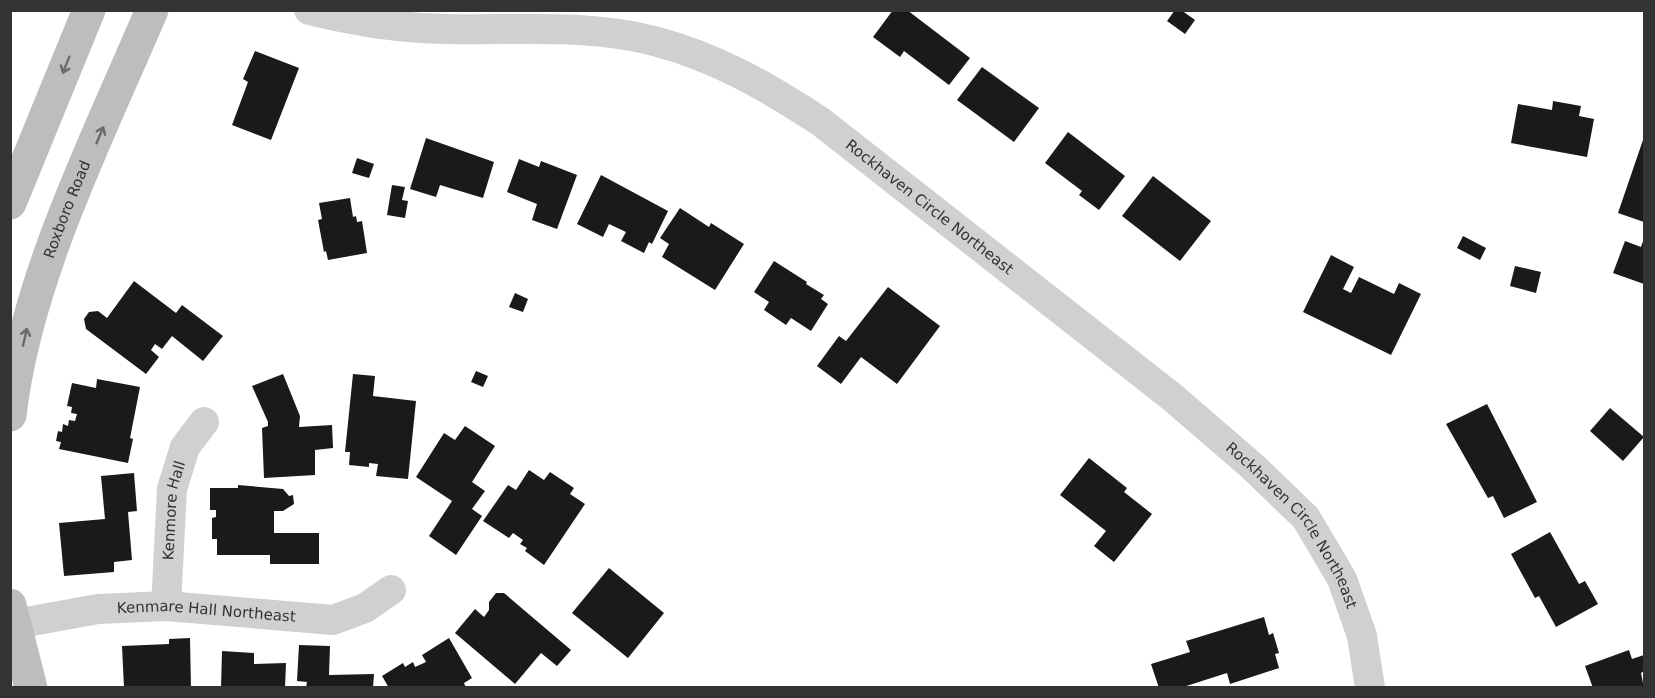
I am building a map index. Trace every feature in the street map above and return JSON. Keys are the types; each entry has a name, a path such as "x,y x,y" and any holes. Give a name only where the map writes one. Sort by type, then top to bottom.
{"main road":[{"path":"10,203 89,10"},
{"name":"Roxboro Road","path":"10,415 24,342 38,292 76,191 152,10"},
{"path":"11,621 31,687"}],"street":[{"name":"Rockhaven Circle Northeast","path":"309,10 360,22 423,28 579,29 652,40 694,52 774,91 821,122 1172,397 1252,466 1306,518 1342,579 1362,636 1370,687"},
{"name":"Kenmore Hall","path":"166,606 172,489 185,447 204,422"},
{"name":"Kenmare Hall Northeast","path":"11,621 98,609 166,606 333,620 365,608 391,590"}],"building":[{"path":"893,10 907,10 970,58 949,85 904,51 900,57 873,37"},
{"path":"1175,10 1181,10 1195,20 1185,34 1167,21"},
{"path":"255,51 299,68 271,140 232,125 248,82 243,79"},
{"path":"982,67 1039,108 1014,142 957,100"},
{"path":"1553,101 1581,106 1579,116 1594,119 1587,157 1511,143 1518,104 1552,110"},
{"path":"1068,132 1125,176 1099,210 1079,195 1082,191 1045,163"},
{"path":"1644,137 1644,222 1618,213"},
{"path":"426,138 494,162 483,198 440,185 436,197 410,189"},
{"path":"357,158 374,164 369,178 352,173"},
{"path":"519,159 539,167 541,161 577,175 557,229 532,220 537,204 507,192"},
{"path":"601,175 668,211 652,244 649,242 644,253 621,241 626,232 609,224 603,237 577,224"},
{"path":"1153,176 1211,221 1180,261 1122,216"},
{"path":"392,185 405,187 402,200 408,201 405,218 387,215"},
{"path":"350,198 353,217 356,216 357,222 362,221 367,253 328,260 326,251 324,252 318,220 322,219 319,203"},
{"path":"680,208 709,227 711,223 744,244 715,290 662,257 669,244 660,238"},
{"path":"1463,236 1486,248 1480,260 1457,248"},
{"path":"1644,238 1644,284 1613,273 1625,241 1641,247"},
{"path":"1331,255 1354,267 1343,289 1351,293 1359,277 1394,294 1399,283 1421,294 1391,355 1303,312"},
{"path":"774,261 824,295 821,299 828,304 811,331 791,318 786,325 764,310 769,302 754,292"},
{"path":"1515,266 1541,272 1536,293 1510,286"},
{"path":"134,281 176,313 182,305 223,336 203,361 172,336 162,349 155,344 151,350 159,357 146,374 86,329 84,319 89,312 98,311 107,318"},
{"path":"888,287 940,326 897,384 861,357 841,384 817,366 839,336 846,341"},
{"path":"515,293 528,299 523,312 509,307"},
{"path":"476,371 488,376 483,387 471,382"},
{"path":"283,374 300,416 299,427 332,425 333,448 315,450 315,475 264,478 262,428 268,426 268,422 252,386"},
{"path":"353,374 375,376 373,396 416,401 408,479 376,476 378,464 369,463 369,467 349,465 350,452 345,452"},
{"path":"97,379 140,387 130,438 133,439 128,463 59,449 61,442 56,441 58,431 62,432 63,424 68,426 69,420 75,421 77,414 71,413 72,407 67,406 72,383 96,388"},
{"path":"1487,404 1537,502 1504,518 1493,496 1488,498 1446,424"},
{"path":"1610,408 1644,437 1623,461 1590,431"},
{"path":"465,426 495,446 472,482 485,491 472,509 482,516 456,555 429,536 452,501 416,477 444,433 455,440"},
{"path":"1089,458 1127,488 1124,492 1152,514 1114,562 1094,546 1106,531 1060,495"},
{"path":"529,470 544,480 550,472 574,488 570,494 585,504 544,565 525,551 527,548 520,544 523,540 513,533 509,538 483,521 508,485 516,490"},
{"path":"134,473 137,511 128,512 132,560 114,562 114,572 64,576 59,523 105,519 101,476"},
{"path":"238,485 283,489 289,496 293,495 294,504 283,511 274,511 274,533 319,533 319,564 270,564 270,555 217,555 217,539 212,539 212,518 216,517 216,510 210,510 210,488 238,488"},
{"path":"1550,532 1579,584 1585,581 1598,604 1556,627 1539,596 1535,598 1511,554"},
{"path":"609,568 664,613 628,658 572,613"},
{"path":"496,593 504,593 571,650 557,666 541,653 515,684 455,633 475,609 484,617 489,610 489,602"},
{"path":"1264,617 1269,635 1273,633 1279,653 1275,654 1279,668 1230,684 1227,673 1180,688 1159,688 1151,664 1190,652 1186,641"},
{"path":"190,638 191,688 124,688 122,646 169,644 169,639"},
{"path":"449,638 472,678 464,683 466,688 389,688 382,676 403,663 405,667 413,662 415,667 426,662 422,655"},
{"path":"299,645 330,646 329,675 374,674 373,688 306,688 307,682 297,681"},
{"path":"1629,650 1632,659 1644,655 1644,671 1641,673 1644,688 1593,688 1585,666"},
{"path":"222,651 254,653 254,664 286,663 285,688 221,688"}]}
